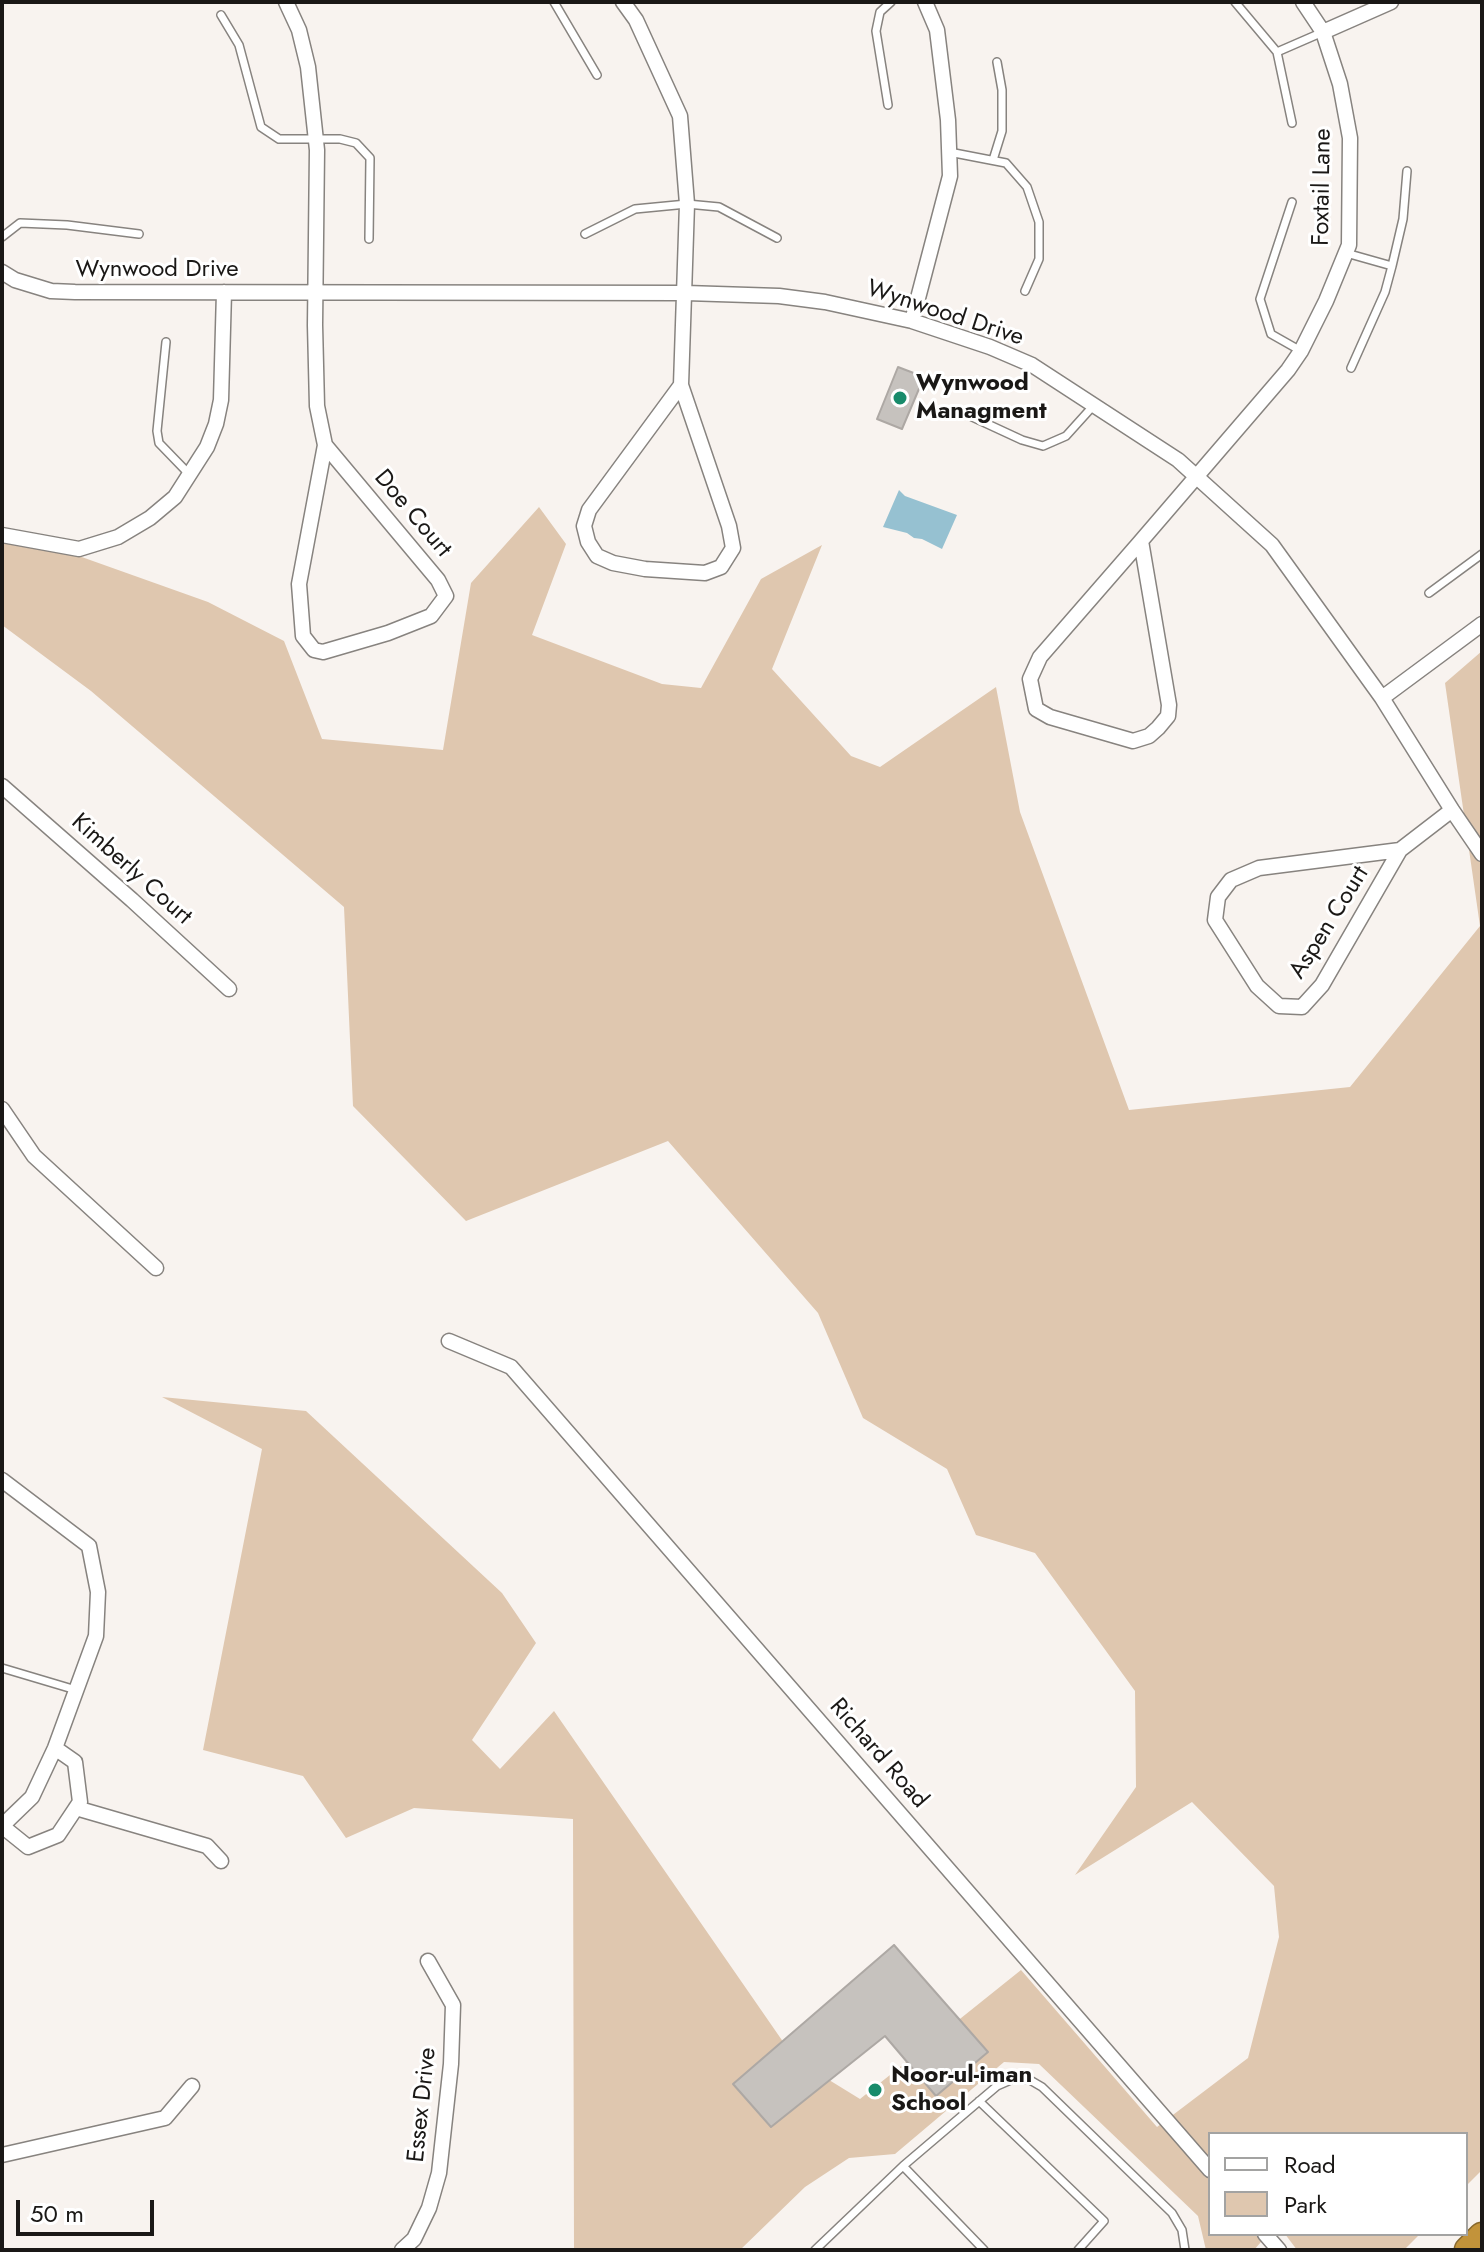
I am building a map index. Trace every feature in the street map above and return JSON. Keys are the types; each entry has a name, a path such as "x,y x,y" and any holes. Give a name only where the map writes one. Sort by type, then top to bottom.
{"highway":[{"path":"1468,2250 1482,2236"}],"street":[{"path":"286,2 299,30 308,67 316,139 316,292"},
{"path":"623,2 636,20 680,116 687,204 681,385 729,526 733,548 721,567 705,573 645,569 613,563 597,556 588,542 584,526 589,510 681,385"},
{"path":"912,321 950,176 948,120 937,30 925,2"},
{"name":"Foxtail Lane","path":"1141,541 1169,705 1168,716 1158,728 1149,736 1133,741 1050,717 1036,709 1030,679 1040,657 1141,541 1196,478 1301,351 1346,253 1349,245 1350,138 1340,84 1323,32 1303,2"},
{"path":"1323,32 1391,2"},
{"name":"Wynwood Drive","path":"2,272 15,280 51,291 779,296 825,302 912,321 990,347 1032,365 1178,460 1272,545 1382,698 1482,854"},
{"path":"2,535 79,549 118,537 150,518 175,497 207,447 221,400 224,292"},
{"name":"Doe Court","path":"316,292 317,406 325,445 299,584 303,636 314,650 323,652 388,633 431,616 446,596 438,580 325,445"},
{"path":"1382,698 1482,624"},
{"name":"Kimberly Court","path":"2,786 28,806 229,989"},
{"name":"Aspen Court","path":"1400,850 1259,868 1231,880 1218,897 1215,920 1257,986 1279,1006 1302,1007 1322,985 1400,850 1452,810"},
{"path":"2,1109 34,1156 156,1268"},
{"name":"Richard Road","path":"449,1341 511,1367 1208,2168"},
{"path":"2,1480 89,1546 98,1592 96,1636 55,1748 32,1797 2,1826 28,1847 58,1835 80,1802 75,1762 55,1748"},
{"path":"76,1808 207,1846 221,1861"},
{"name":"Essex Drive","path":"402,2250 414,2239 429,2208 439,2173 451,2064 453,2005 428,1961"},
{"path":"2,2155 165,2118 192,2086"}],"lane":[{"path":"554,2 597,75"},
{"path":"888,105 876,31 880,12 891,2"},
{"path":"1235,2 1277,52 1292,123"},
{"path":"221,15 239,45 261,127 279,139 356,143 370,158 369,239"},
{"path":"1277,52 1323,32"},
{"path":"993,160 1002,131 1002,90 997,62"},
{"path":"949,152 1006,163 1027,187 1039,222 1039,259 1025,291"},
{"path":"1351,368 1385,292 1403,219 1407,171"},
{"path":"1292,202 1260,299 1271,334 1301,351"},
{"path":"585,234 635,209 687,204 719,207 777,238"},
{"path":"2,237 20,223 139,234"},
{"path":"1346,253 1392,266"},
{"path":"166,342 157,431 159,443 189,474"},
{"path":"968,415 1022,440 1043,446 1066,436 1094,405"},
{"path":"1429,593 1482,554"},
{"path":"2,1668 76,1690"},
{"path":"815,2250 903,2166 997,2086 1013,2079 1030,2080 1042,2087 1172,2213 1182,2230 1185,2250"},
{"path":"979,2101 1104,2221 1078,2250"},
{"path":"903,2166 984,2250"}],"green space":[{"path":"539,507 566,544 532,635 662,684 701,688 761,579 822,545 772,669 851,756 880,767 996,687 1020,812 1129,1110 1350,1087 1480,926 1445,683 1482,651 1482,2170 1468,2184 1468,2132 1208,2132 1208,2236 1266,2236 1254,2250 1206,2250 1198,2216 1039,2064 1004,2062 895,2154 849,2158 805,2187 740,2250 574,2250 573,1819 414,1808 346,1838 303,1776 203,1750 262,1449 162,1397 306,1411 502,1593 536,1643 472,1740 500,1769 554,1711 795,2059 860,2099 1021,1970 1157,2127 1248,2058 1279,1937 1274,1886 1192,1802 1075,1875 1136,1787 1135,1691 1035,1553 976,1535 947,1469 863,1418 818,1313 668,1141 466,1221 353,1106 344,907 91,691 2,625 2,539 48,545 208,602 284,641 322,739 443,750 471,583"},
{"path":"1286,2236 1418,2236 1404,2250 1297,2250"}],"water":[{"path":"899,490 905,496 957,515 942,549 907,533 883,527"}],"building":[{"name":"Wynwood Managment","path":"898,367 924,377 902,429 877,419"},
{"path":"894,1945 988,2052 936,2096 885,2036 771,2127 733,2084"}],"place":[{"name":"Wynwood Managment","path":"900,398"},
{"name":"Noor-ul-iman School","path":"875,2090"}]}
